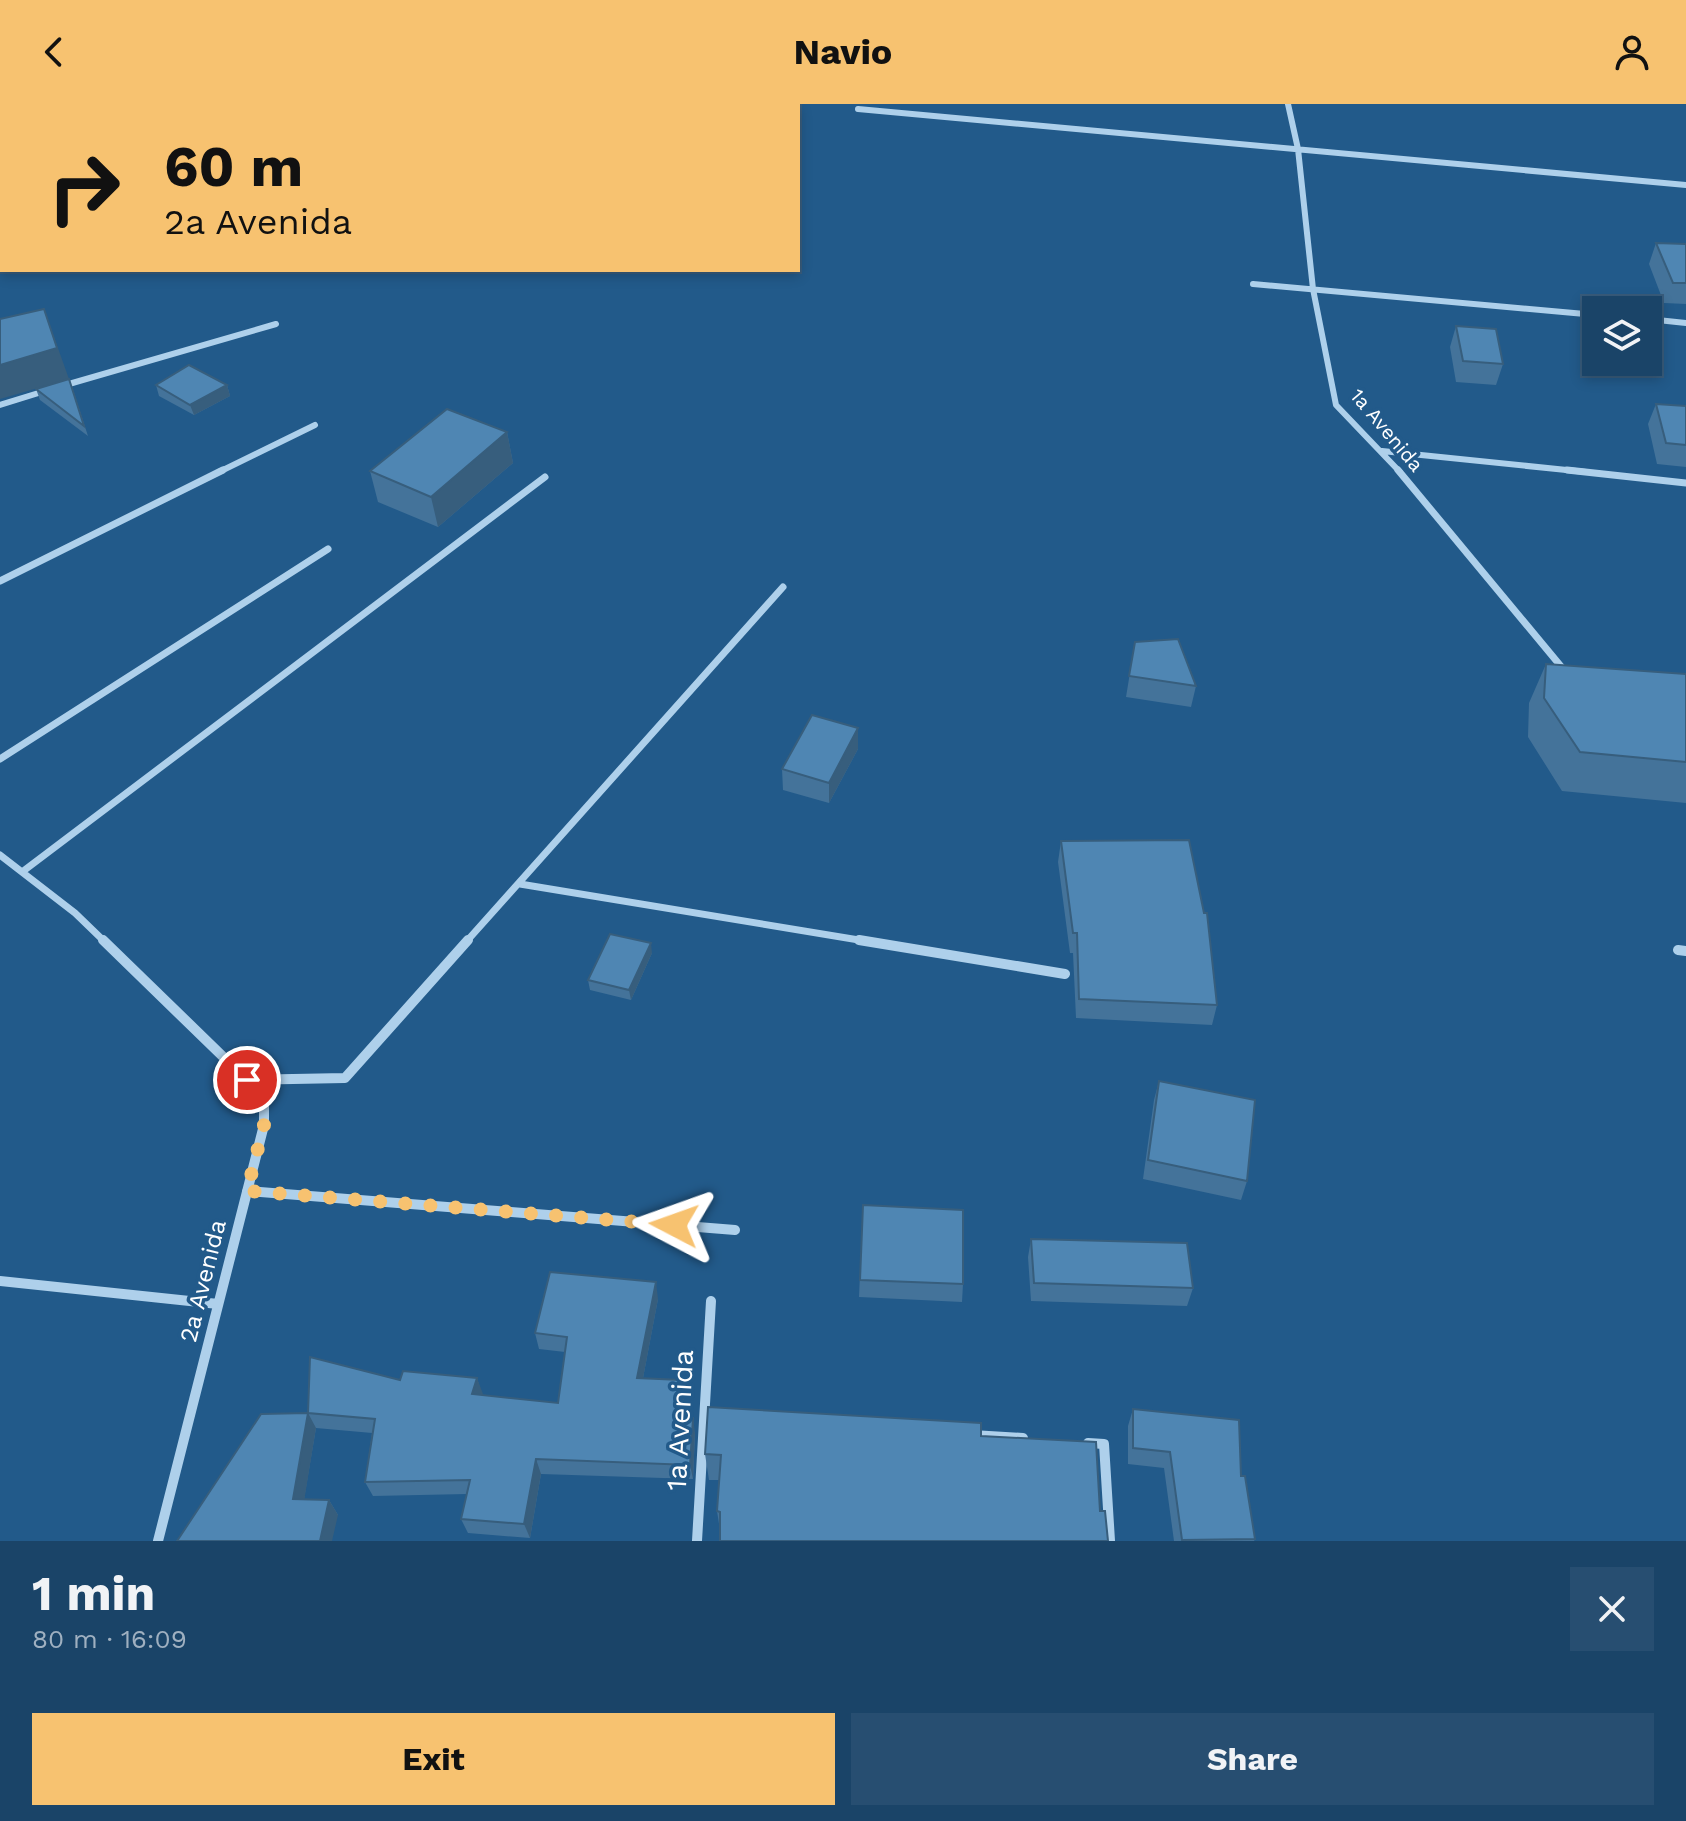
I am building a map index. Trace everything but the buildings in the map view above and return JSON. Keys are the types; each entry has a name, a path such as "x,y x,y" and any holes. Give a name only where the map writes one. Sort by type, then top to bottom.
{"street":[{"name":"1a Avenida","path":"1288,104 1298,149 1313,289 1336,405 1382,451 1572,679"},
{"path":"858,109 1686,185"},
{"path":"1253,284 1582,314"},
{"path":"1662,320 1686,323"},
{"path":"0,405 276,324"},
{"path":"0,581 315,425"},
{"path":"1382,451 1686,483"},
{"path":"22,872 545,477"},
{"path":"0,759 328,549"},
{"path":"247,1080 345,1078 783,587"},
{"name":"2a Avenida","path":"0,855 75,913 247,1080 264,1105 264,1125 158,1541"},
{"path":"520,884 1065,974"},
{"path":"247,1191 735,1230"},
{"path":"0,1281 218,1304"},
{"name":"1a Avenida","path":"697,1541 711,1301"},
{"path":"704,1415 720,1416"},
{"path":"966,1434 1043,1440"},
{"path":"1073,1442 1104,1444 1110,1541"}],"route":[{"path":"247,1080 264,1105 264,1125 247,1191 674,1225"}]}
